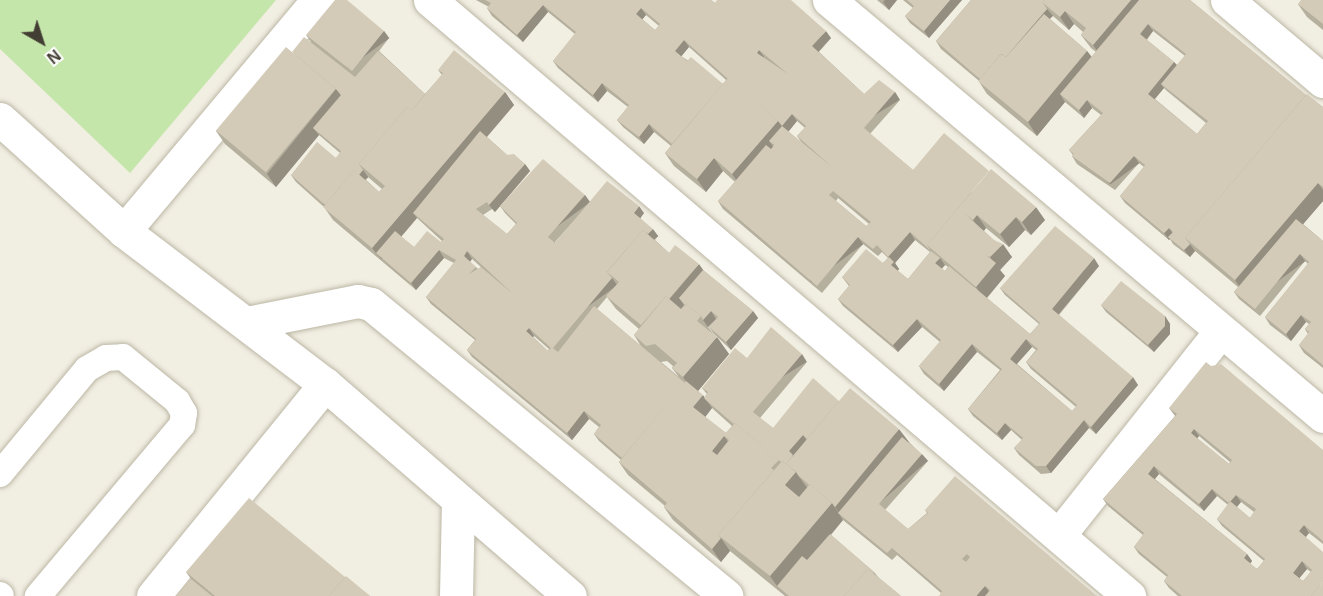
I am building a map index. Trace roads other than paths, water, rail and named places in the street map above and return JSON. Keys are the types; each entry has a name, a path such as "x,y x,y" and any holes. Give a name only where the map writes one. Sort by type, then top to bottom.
{"street":[{"path":"124,231 318,0"},
{"path":"430,0 1129,596"},
{"path":"829,0 1220,332 1323,416"},
{"path":"1227,0 1323,81"},
{"path":"0,119 124,231 325,384 570,596"},
{"path":"247,323 358,301 371,304 726,596"},
{"path":"1059,535 1220,332"},
{"path":"153,596 325,384"},
{"path":"456,596 458,501"}],"lane":[{"path":"0,474 87,369 106,358 123,357 177,400 184,414 182,425 38,596"}]}
